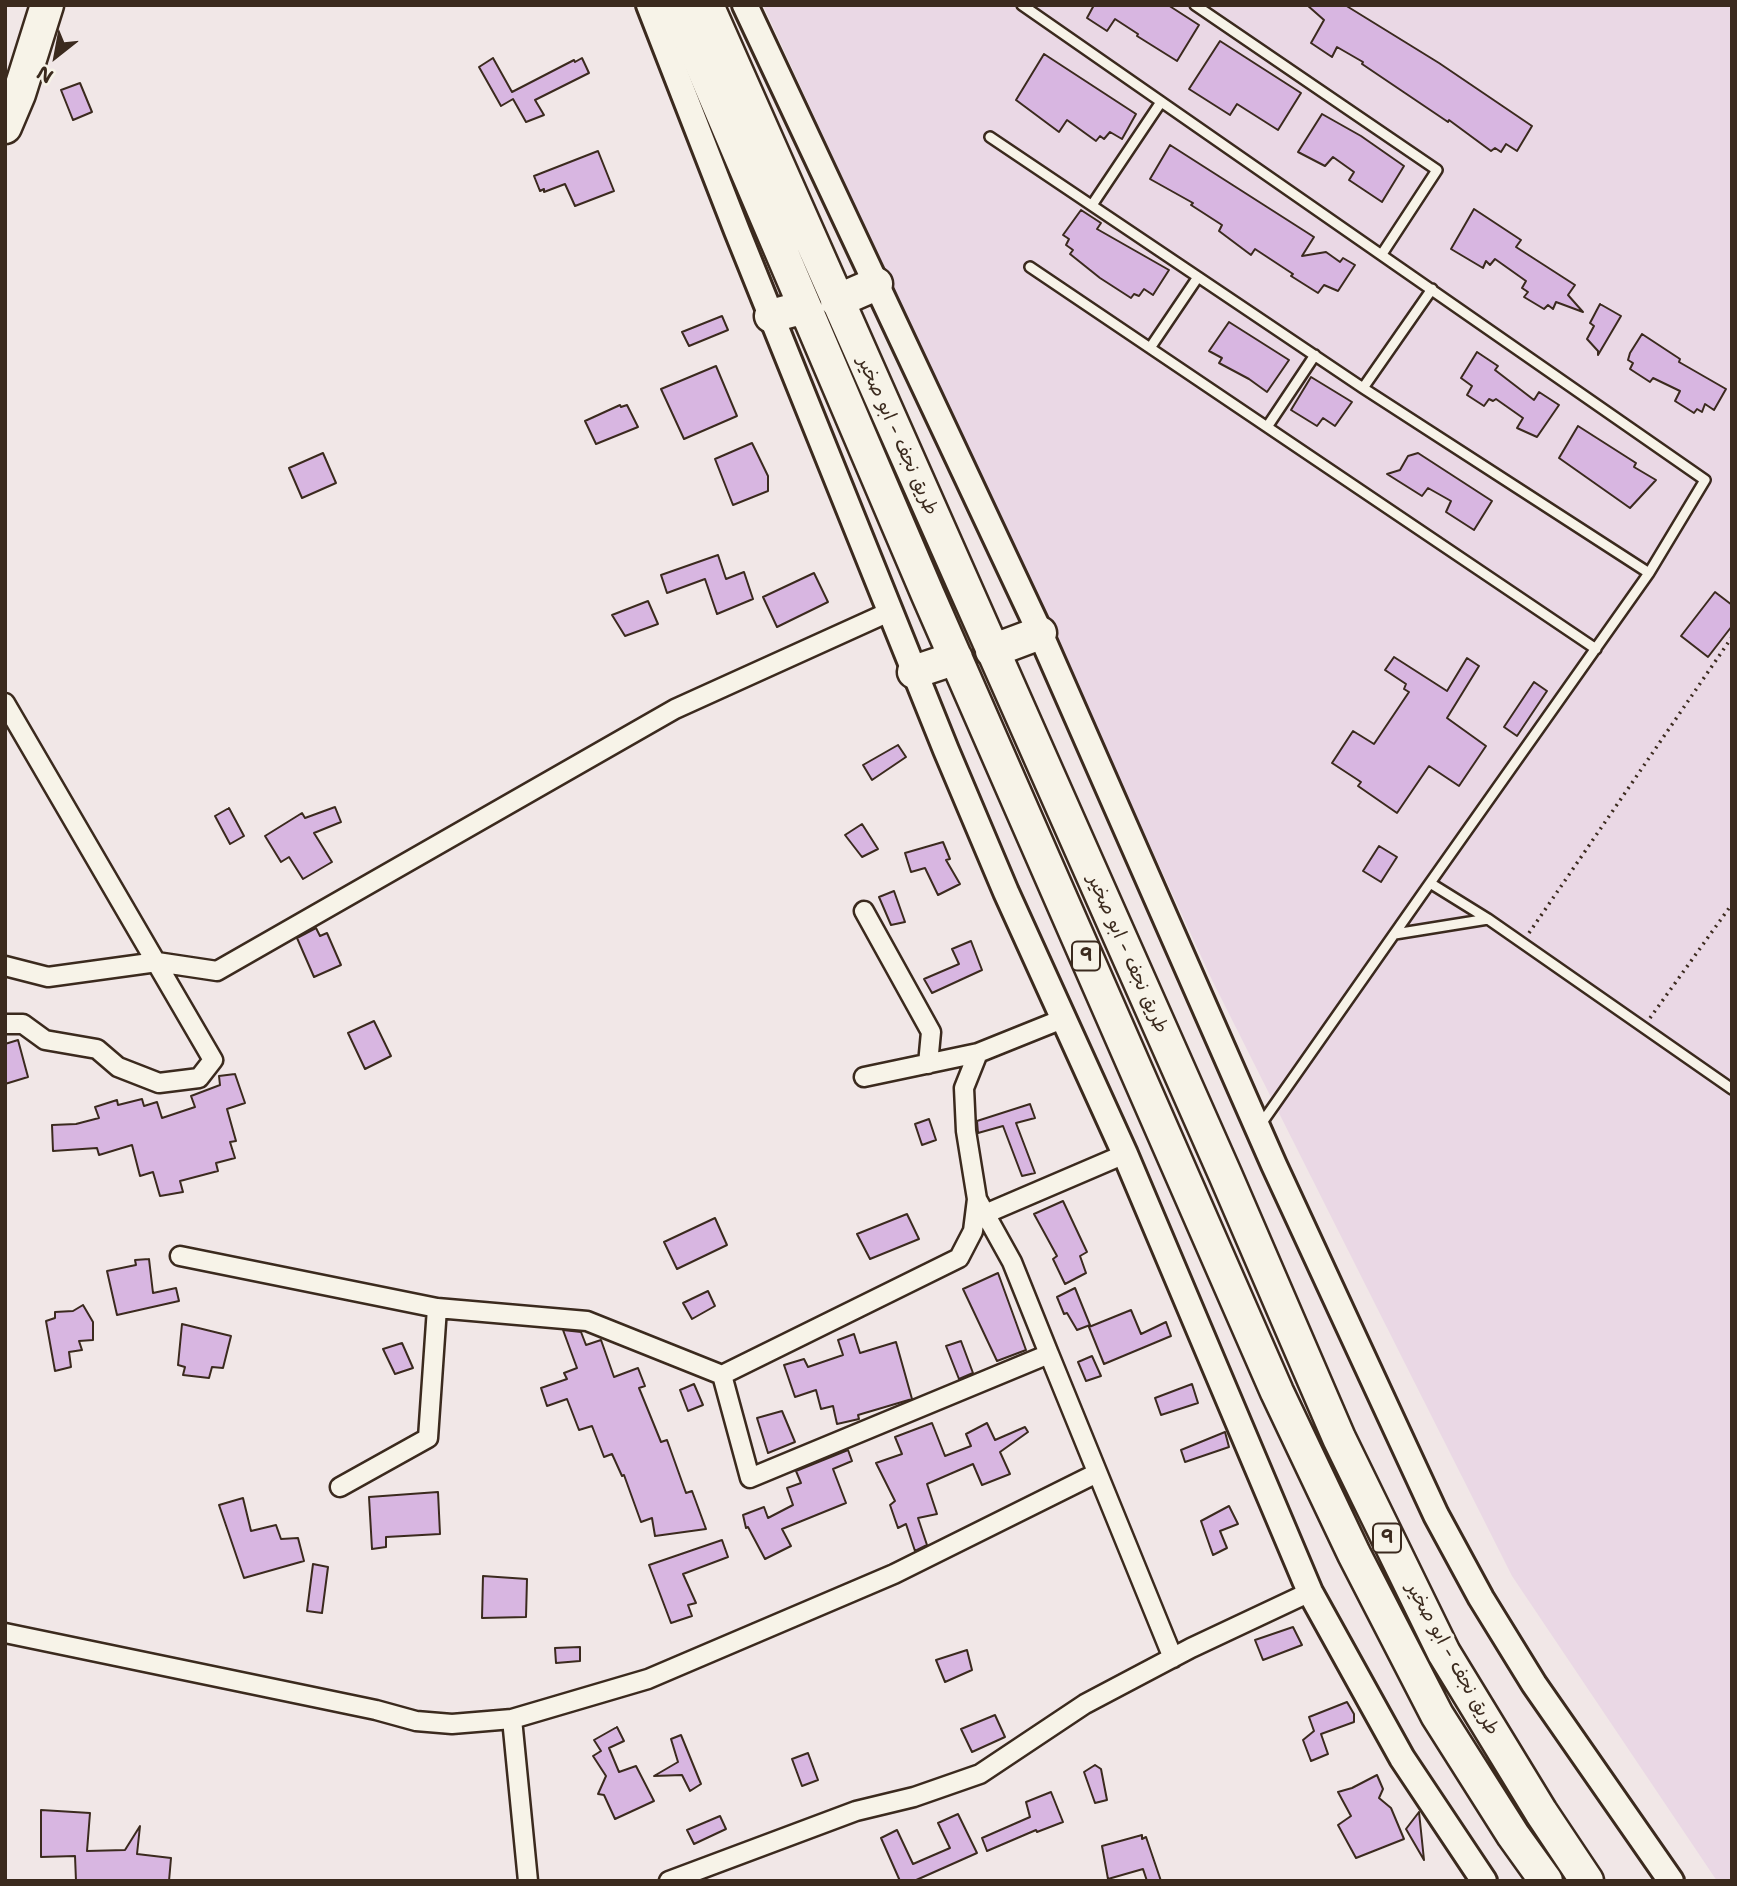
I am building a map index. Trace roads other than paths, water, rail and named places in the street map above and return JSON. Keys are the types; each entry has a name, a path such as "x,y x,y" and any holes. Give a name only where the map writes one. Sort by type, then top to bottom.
{"highway":[{"path":"5,127 19,94 47,5"},
{"name":"طريق نجف - ابو صخير","path":"676,5 956,658 1277,1392 1354,1553 1437,1714 1513,1835 1546,1881"},
{"name":"طريق نجف - ابو صخير","path":"707,6 1225,1174 1339,1438 1444,1653 1541,1812 1587,1881"},
{"path":"837,301 876,284"},
{"path":"771,316 805,307"},
{"path":"992,651 1040,633"},
{"path":"914,672 956,658"},
{"path":"1354,1553 1364,1560 1376,1560 1385,1554 1390,1543"},
{"path":"1378,1601 1381,1590 1390,1582 1402,1582 1412,1590"}],"main road":[{"path":"649,5 889,612 1006,892 1125,1154 1310,1592 1402,1758 1484,1881"},
{"path":"745,5 1040,633 1258,1129 1436,1515 1481,1598 1534,1684 1671,1881"}],"street":[{"path":"5,966 48,977 157,962 217,971 675,709 889,612"},
{"path":"5,703 213,1060 199,1078 159,1083 118,1068 97,1049 45,1040 23,1024 5,1024"},
{"path":"864,911 931,1032 928,1064"},
{"path":"864,1077 978,1054 1065,1018"},
{"path":"978,1054 964,1088 966,1131 981,1207 1012,1262 1174,1658"},
{"path":"981,1207 1125,1154"},
{"path":"180,1256 437,1308 587,1321 722,1375 959,1258 973,1231 981,1207"},
{"path":"341,1488 428,1438 437,1308"},
{"path":"722,1375 750,1478 1049,1354"},
{"path":"5,1633 376,1710 416,1721 452,1724 512,1720 648,1679 894,1574 1097,1473"},
{"path":"669,1881 856,1811 914,1797 980,1774 1085,1703 1310,1592"},
{"path":"512,1720 528,1881"}],"lane":[{"path":"1022,5 1705,480 1649,573 1258,1129"},
{"path":"1195,5 1437,170 1382,254"},
{"path":"1092,205 1161,102"},
{"path":"990,137 1363,388 1649,573"},
{"path":"1030,267 1596,649"},
{"path":"1150,348 1198,277"},
{"path":"1363,388 1432,289"},
{"path":"1267,427 1315,355"},
{"path":"1430,883 1488,919 1732,1089"},
{"path":"1395,934 1488,919"}]}
